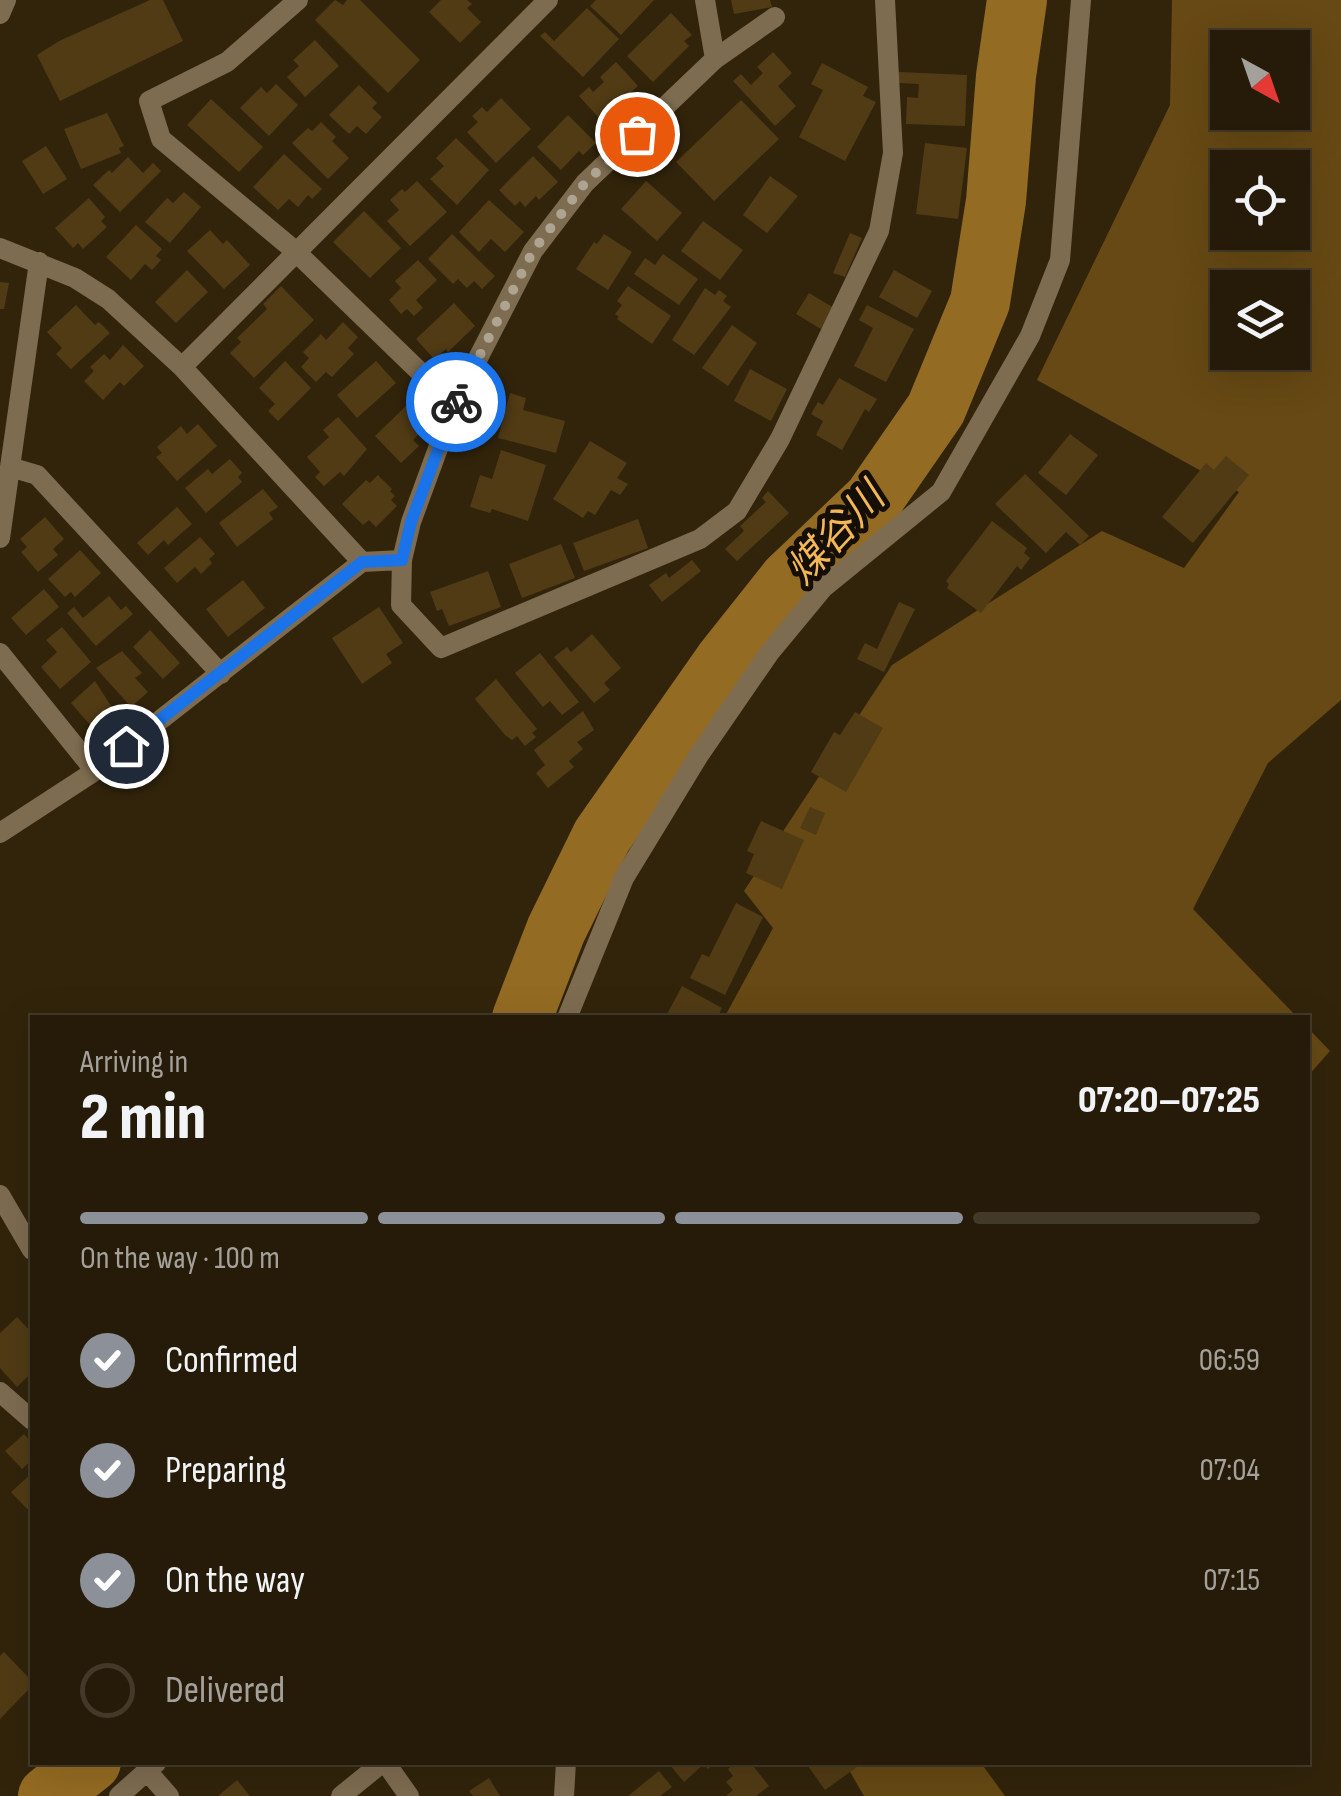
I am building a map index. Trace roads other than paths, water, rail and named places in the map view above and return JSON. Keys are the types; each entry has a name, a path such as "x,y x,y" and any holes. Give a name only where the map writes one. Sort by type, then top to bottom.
{"street":[{"path":"0,14 6,0"},
{"path":"298,0 227,62 149,102 160,139 294,250 454,404"},
{"path":"182,366 548,0"},
{"path":"705,0 715,59"},
{"path":"775,18 715,59 585,183 533,251 454,404 411,522 402,560 401,605 441,648 700,539 736,510 780,440 879,230 893,152 885,0"},
{"path":"568,1015 624,878 699,755 770,652 823,588 941,492 1030,336 1060,260 1080,0"},
{"path":"0,248 75,278 108,299 182,366 362,562"},
{"path":"0,538 39,262"},
{"path":"10,467 37,475 221,674"},
{"path":"0,833 94,771 362,562 402,560"},
{"path":"0,653 94,771"},
{"path":"0,1195 30,1247"},
{"path":"0,1392 30,1418"},
{"path":"341,1796 380,1765"},
{"path":"386,1765 408,1796"},
{"path":"564,1796 566,1765"},
{"path":"118,1796 152,1766 169,1796"}],"waterway":[{"name":"煤谷川","path":"523,1015 556,930 602,836 724,662 789,580 873,500 936,409 980,302 996,201 1006,76 1017,0"},
{"name":"煤谷川","path":"48,1796 87,1765"}]}
